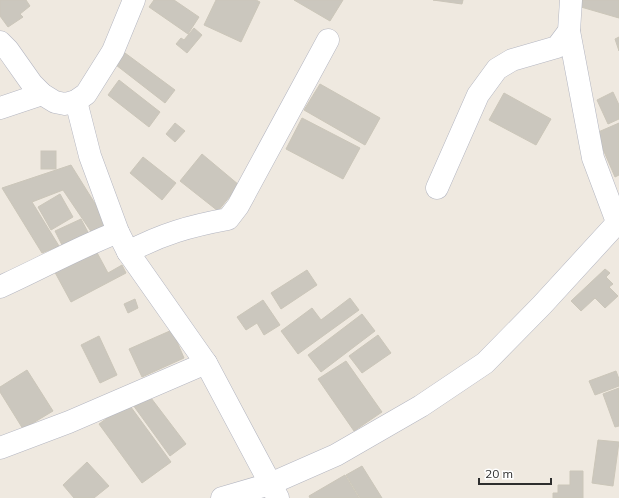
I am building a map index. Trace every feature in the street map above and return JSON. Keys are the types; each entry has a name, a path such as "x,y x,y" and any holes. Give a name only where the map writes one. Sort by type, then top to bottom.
{"street":[{"path":"0,42 8,50 32,84 42,94 55,102 65,104 76,101 86,94 113,51 134,0"},
{"path":"222,498 274,491 420,406 485,363 542,305 618,222 593,158 569,31 571,0"},
{"path":"436,188 478,95 497,69 512,60 557,47 569,31"},
{"path":"128,252 150,240 178,230 228,219 238,206 328,40"},
{"path":"0,108 42,94"},
{"path":"76,101 90,156 118,232 128,252 206,364 274,491"},
{"path":"0,286 28,274 85,245 118,232"},
{"path":"0,448 69,422 206,364"}],"building":[{"path":"0,0 26,0 30,6 20,14 23,17 8,27 0,16"},
{"path":"154,0 174,0 199,17 188,34 149,7"},
{"path":"216,0 256,0 260,2 241,42 204,25"},
{"path":"294,0 343,0 330,21"},
{"path":"433,0 463,0 462,4"},
{"path":"582,0 619,0 619,18 581,7"},
{"path":"194,28 202,35 187,53 176,44 181,38 184,40"},
{"path":"619,37 619,51 615,39"},
{"path":"125,53 175,90 165,103 116,65"},
{"path":"119,80 160,112 149,127 108,95"},
{"path":"320,84 380,118 365,145 304,110"},
{"path":"613,92 619,105 619,119 608,124 597,100"},
{"path":"504,93 551,119 536,145 489,120"},
{"path":"302,118 360,148 343,179 286,149"},
{"path":"175,123 185,131 175,142 166,134"},
{"path":"619,123 619,175 615,177 596,133"},
{"path":"41,151 56,151 56,169 41,169"},
{"path":"202,154 239,185 218,211 180,181"},
{"path":"143,157 176,183 162,200 130,173"},
{"path":"71,165 109,226 92,233 63,190 32,202 59,246 42,253 2,188"},
{"path":"60,194 73,217 51,230 38,207"},
{"path":"81,219 90,236 64,249 55,231"},
{"path":"94,247 108,273 122,265 126,273 71,302 51,265"},
{"path":"605,269 610,273 606,277 613,284 609,287 618,296 605,308 595,298 581,311 571,301"},
{"path":"307,270 317,285 281,309 271,293"},
{"path":"350,298 359,310 298,354 281,331 312,308 321,320"},
{"path":"135,299 138,308 128,313 124,304"},
{"path":"263,300 280,325 264,335 257,323 246,330 237,317"},
{"path":"362,314 375,331 321,372 308,355"},
{"path":"172,330 184,358 142,377 129,349"},
{"path":"378,335 391,353 362,373 349,356"},
{"path":"99,336 117,375 100,383 81,345"},
{"path":"346,361 382,412 354,431 318,379"},
{"path":"27,370 53,411 23,429 0,392 0,387"},
{"path":"616,371 619,379 619,386 595,395 589,381"},
{"path":"619,388 619,426 615,427 603,394"},
{"path":"148,394 186,444 170,456 133,405"},
{"path":"128,403 171,462 142,483 99,424"},
{"path":"598,440 619,442 613,486 592,483"},
{"path":"87,462 109,486 94,498 74,498 63,485"},
{"path":"362,466 382,498 360,498 346,475"},
{"path":"570,471 583,471 583,498 553,498 553,493 558,493 558,485 570,485"},
{"path":"345,475 359,498 310,498 309,496"}]}
